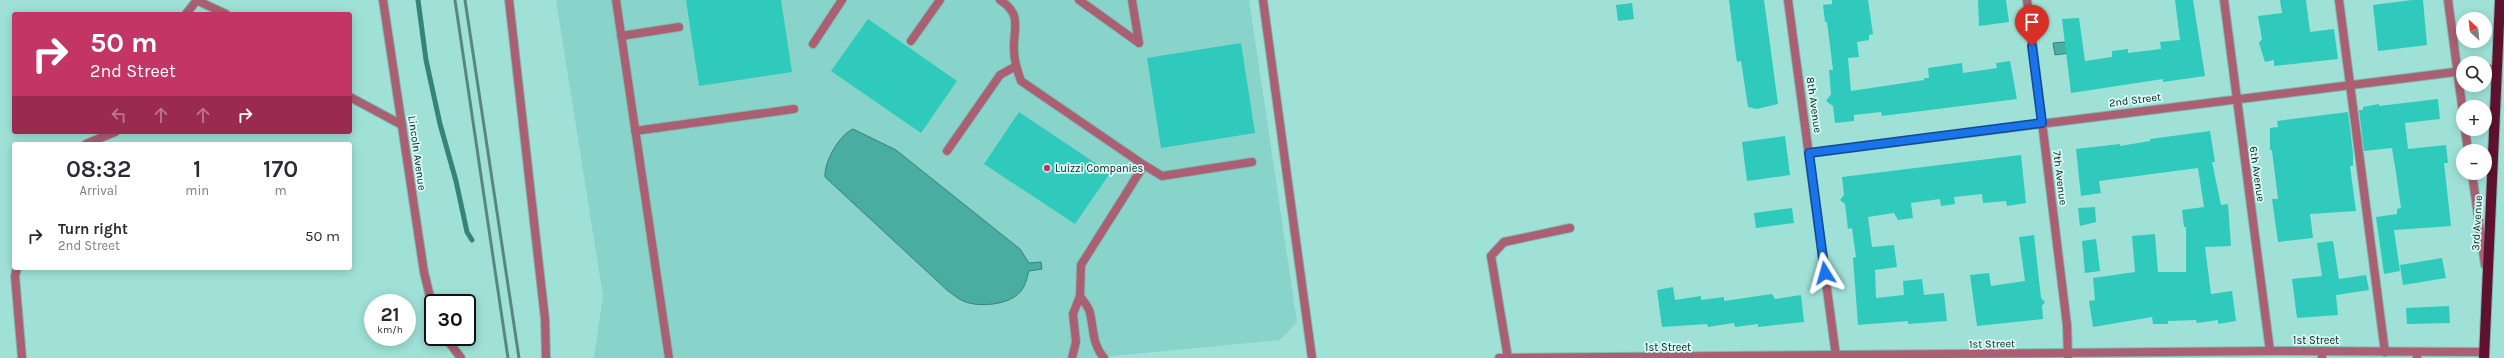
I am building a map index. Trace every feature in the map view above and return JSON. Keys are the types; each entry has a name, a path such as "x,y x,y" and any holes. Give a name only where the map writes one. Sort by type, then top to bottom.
{"main road":[{"name":"3rd Avenue","path":"2485,355 2487,276 2500,0"}],"street":[{"path":"188,12 197,0 222,12"},
{"name":"Lincoln Avenue","path":"383,0 424,272 429,294"},
{"path":"509,0 545,319 546,358"},
{"path":"616,0 668,358"},
{"path":"813,44 842,0"},
{"path":"911,41 940,0"},
{"path":"1000,0 1008,6 1015,17 1014,49 1016,66 1021,80 1144,165 1162,176 1252,162"},
{"path":"1079,0 1139,43 1132,0"},
{"path":"1263,0 1312,358"},
{"name":"8th Avenue","path":"1788,0 1836,356"},
{"name":"7th Avenue","path":"2027,0 2067,325 2068,356"},
{"name":"6th Avenue","path":"2224,0 2270,351"},
{"path":"2339,0 2385,352"},
{"path":"2448,0 2457,56"},
{"path":"621,36 679,27"},
{"path":"947,151 1000,75 1016,66"},
{"path":"2492,68 2496,68"},
{"name":"2nd Street","path":"1809,153 2456,72"},
{"path":"352,98 402,125"},
{"path":"635,131 794,109"},
{"path":"91,142 110,134"},
{"path":"1072,358 1076,342 1073,314 1080,296 1079,273 1084,256 1144,165"},
{"path":"2473,180 2487,276"},
{"path":"1508,358 1491,256 1504,242 1570,228"},
{"path":"16,270 15,276 22,358"},
{"path":"1080,296 1090,311 1093,338 1097,350 1104,358"},
{"path":"452,346 461,358"},
{"name":"1st Street","path":"1499,358 2068,356 2270,351 2322,355 2385,352 2417,355 2485,355"}],"shaded area":[{"path":"556,0 1249,0 1297,322 1280,340 1092,358 594,358 603,296"},
{"path":"2076,41 2077,52 2055,55 2053,43"},
{"path":"853,129 896,150 1020,249 1029,263 1041,262 1042,269 1029,271 1023,289 1016,296 994,304 985,305 970,303 961,300 948,291 825,177 827,164 833,150 843,137"}],"building":[{"path":"686,0 781,0 792,72 699,86"},
{"path":"1729,0 1764,0 1778,104 1757,109 1748,107 1741,61 1737,62"},
{"path":"1832,0 1868,0 1873,34 1869,35 1869,40 1857,42 1859,57 1848,58 1851,91 1924,80 1924,78 1929,78 1928,68 1962,63 1963,73 1997,68 1996,63 2010,61 2017,99 1882,116 1881,112 1854,115 1854,121 1835,123 1833,106 1826,101 1831,94 1829,70 1833,70 1827,22 1825,22 1823,5 1832,4"},
{"path":"1978,0 2006,0 2009,22 1979,26"},
{"path":"2175,0 2193,0 2205,76 2163,82 2163,79 2071,93 2062,19 2079,18 2085,61 2112,57 2112,51 2128,49 2128,53 2161,49 2160,42 2180,40"},
{"path":"2280,0 2306,0 2310,32 2334,29 2338,59 2274,66 2274,60 2265,62 2259,43 2262,39 2258,16 2282,13"},
{"path":"2423,0 2427,45 2378,51 2373,5"},
{"path":"1632,3 1634,19 1618,21 1616,5"},
{"path":"868,19 957,81 921,133 831,71"},
{"path":"1241,43 1255,133 1161,148 1147,58"},
{"path":"2438,99 2440,119 2405,123 2408,149 2446,145 2448,163 2444,163 2451,226 2394,230 2400,271 2384,274 2376,217 2397,214 2397,209 2401,208 2396,173 2392,148 2364,151 2359,110 2363,110 2363,107 2379,104 2379,106"},
{"name":"Luizzi Companies","path":"1019,112 1110,173 1075,224 984,164"},
{"path":"2348,112 2353,153 2353,166 2350,166 2356,211 2310,214 2313,238 2278,242 2272,199 2278,199 2272,151 2270,149 2270,128 2278,127 2277,121"},
{"path":"2210,131 2215,162 2212,162 2221,205 2228,204 2231,246 2205,247 2211,294 2232,291 2236,321 2218,324 2218,320 2197,323 2196,320 2168,321 2168,324 2153,324 2152,317 2093,327 2089,301 2095,300 2093,278 2135,272 2132,236 2155,234 2158,272 2186,272 2186,227 2184,227 2182,210 2204,207 2198,168 2099,181 2101,193 2081,196 2076,149 2120,144 2120,146 2150,141 2150,139"},
{"path":"1785,136 1790,175 1747,181 1742,142"},
{"path":"2021,155 2026,203 2007,206 2006,201 1983,203 1982,194 1954,197 1955,204 1941,206 1940,199 1911,203 1913,218 1898,220 1894,213 1868,217 1872,247 1894,245 1897,267 1875,270 1876,298 1904,295 1903,281 1922,279 1924,295 1944,293 1947,321 1908,324 1908,321 1858,325 1853,258 1856,257 1852,228 1848,229 1845,204 1840,200 1844,195 1842,177"},
{"path":"2095,207 2096,222 2080,226 2078,208"},
{"path":"1792,208 1794,223 1756,228 1754,213"},
{"path":"2034,235 2041,298 2045,302 2042,306 2043,319 1977,326 1970,275 1989,273 1991,286 2025,281 2019,237"},
{"path":"2096,239 2100,271 2085,273 2082,241"},
{"path":"2333,241 2339,279 2366,275 2369,290 2336,295 2338,315 2297,318 2292,279 2322,276 2317,243"},
{"path":"2442,258 2446,278 2403,285 2400,265"},
{"path":"1673,287 1675,300 1701,296 1701,300 1724,297 1724,301 1772,294 1775,299 1801,295 1804,322 1758,327 1758,324 1735,327 1734,323 1708,327 1707,324 1662,327 1657,290"},
{"path":"2449,306 2450,323 2407,324 2406,308"}],"waterway":[{"path":"418,0 426,60 440,124 456,181 467,232 472,240"}],"railway":[{"path":"455,0 508,358"},
{"path":"465,0 519,358"}],"place":[{"name":"Luizzi Companies","path":"1047,168"}],"route":[{"path":"1825,273 1809,153 2042,123 2032,46"}]}
